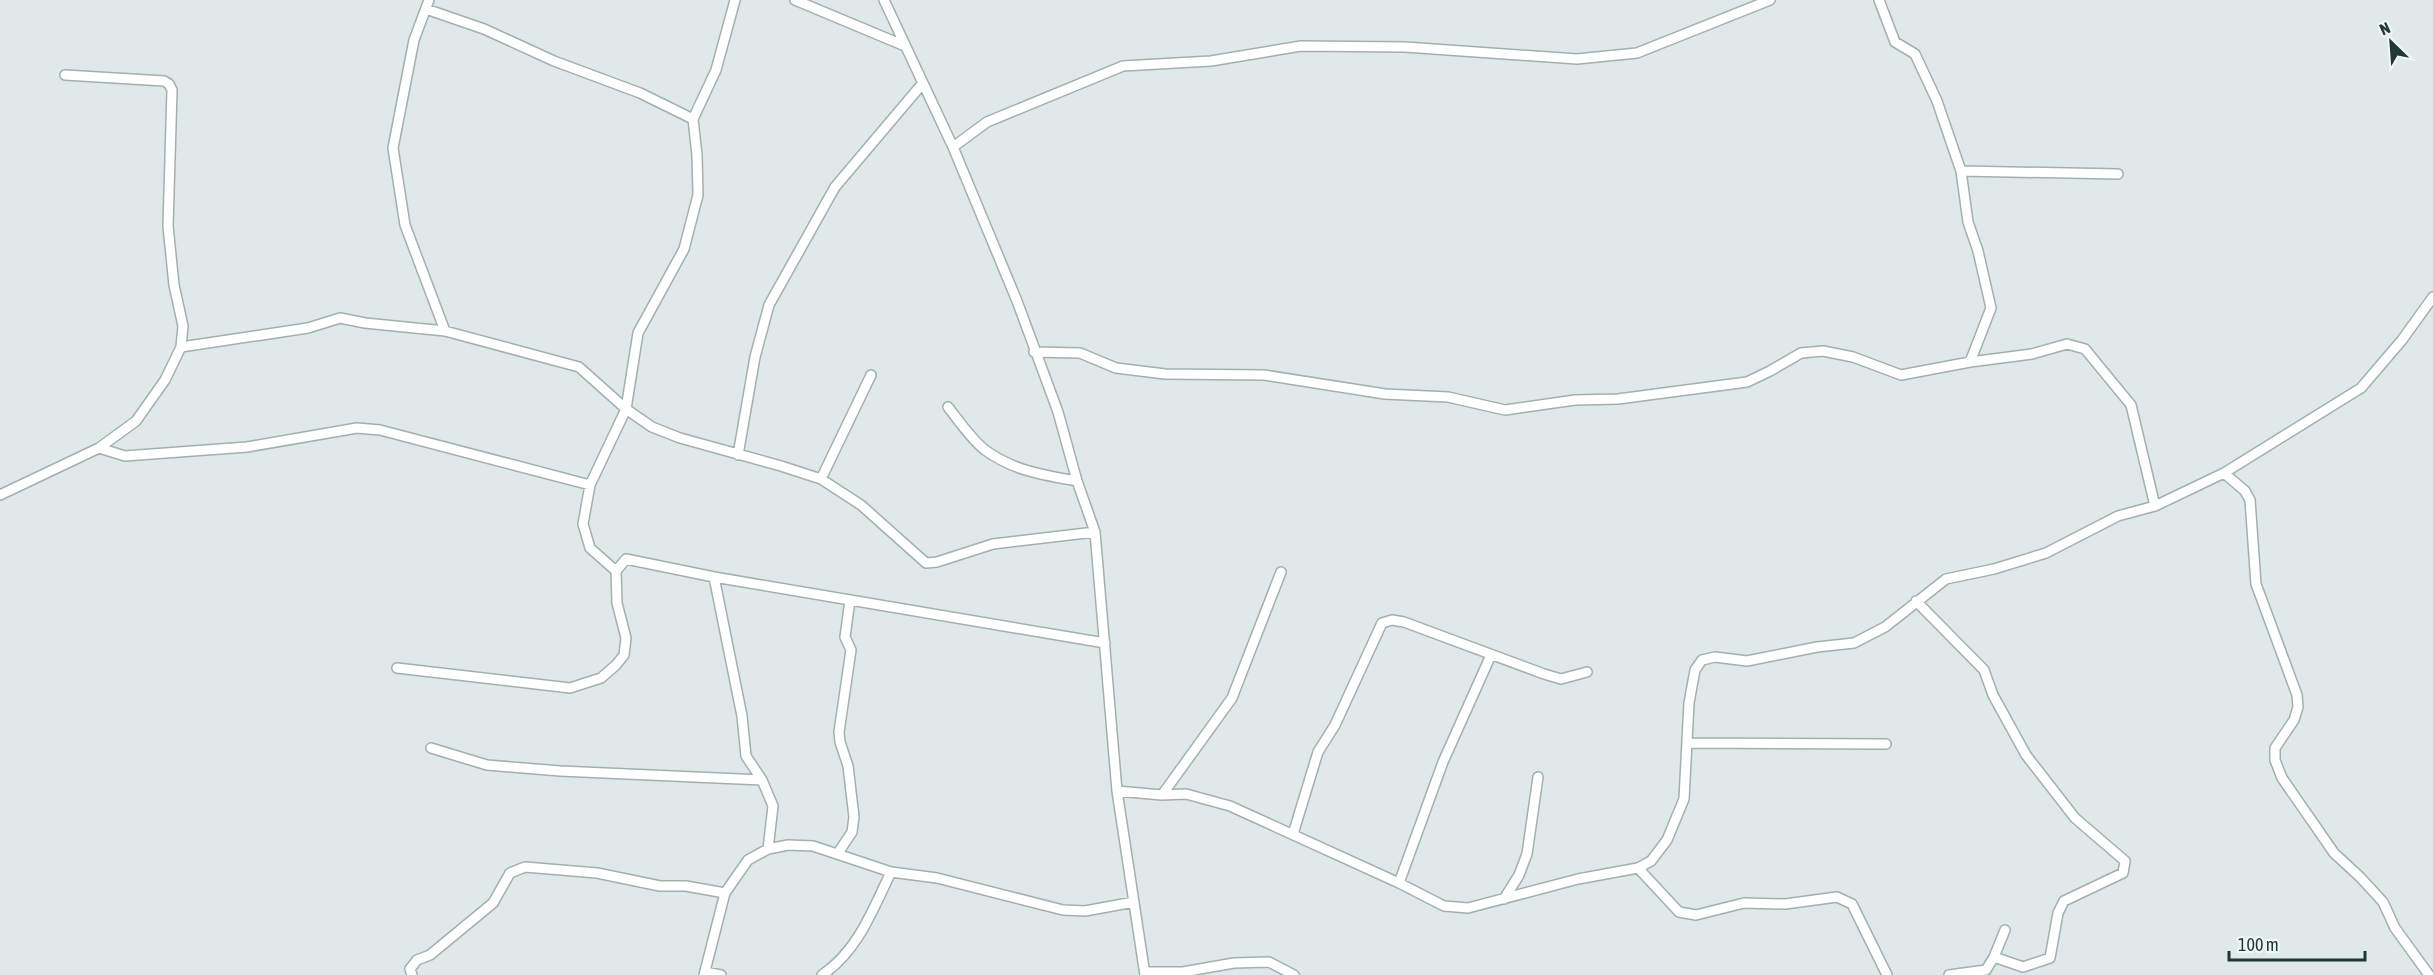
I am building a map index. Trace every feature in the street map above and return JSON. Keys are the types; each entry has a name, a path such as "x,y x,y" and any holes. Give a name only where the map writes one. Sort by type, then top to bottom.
{"street":[{"path":"616,571 590,548 583,524 590,485 626,409 638,333 684,249 698,195 693,119 716,70 735,0"},
{"path":"795,0 905,46"},
{"path":"884,0 953,147 1017,301 1058,412 1077,481 1095,531 1117,791 1145,974 1183,972 1234,963 1269,962 1294,975"},
{"path":"953,147 987,122 1123,66 1211,61 1301,46 1405,47 1577,59 1636,52 1770,0"},
{"path":"1879,0 1895,42 1915,54 1937,101 1961,171 1968,222 1978,251 1982,278 1991,308 1970,362"},
{"path":"445,331 405,225 393,148 414,40 428,4 554,61 640,93 693,119"},
{"path":"0,495 99,448 136,421 165,380 181,347 183,326 174,285 168,226 172,90 164,81 65,75"},
{"path":"738,455 755,357 769,304 835,187 923,83"},
{"path":"1961,171 2118,174"},
{"path":"1117,791 1162,795 1186,794 1230,806 1444,906 1468,908 1578,879 1638,868 1651,861 1667,840 1684,799 1691,692 1695,670 1702,660 1715,657 1747,661 1817,647 1854,643 1886,627 1946,579 1994,569 2046,553 2118,516 2155,506 2224,473 2361,388 2402,340 2433,297"},
{"path":"181,347 308,328 340,318 365,323 445,331 579,367 626,409 652,427 680,438 821,479 861,505 926,563 937,562 993,544 1095,531"},
{"path":"1034,352 1080,353 1116,368 1165,374 1264,375 1385,394 1448,397 1505,410 1575,400 1618,399 1746,382 1800,353 1823,351 1853,357 1900,375 1970,362 2032,354 2067,344 2085,349 2131,405 2155,506"},
{"path":"821,479 871,375"},
{"path":"948,407 983,449 999,459 1026,472 1077,481"},
{"path":"99,448 125,456 247,447 357,428 380,430 590,485"},
{"path":"2224,473 2245,491 2250,500 2256,584 2297,695 2298,707 2294,720 2275,747 2274,760 2282,778 2334,853 2383,902 2395,928 2429,975"},
{"path":"397,668 570,688 601,678 624,655 626,638 617,603 616,571 626,559 714,577 1105,643"},
{"path":"1162,795 1232,698 1281,572"},
{"path":"714,577 742,716 746,756 762,780 773,806 768,849"},
{"path":"838,853 852,832 854,817 848,766 839,732 850,650 845,637 850,600"},
{"path":"1916,601 1984,669 1994,695 2026,755 2075,818 2125,861 2123,873 2064,901 2058,913 2050,958 2023,967 1994,957"},
{"path":"1293,834 1318,752 1335,725 1382,623 1392,620 1404,622 1560,679 1587,672"},
{"path":"1399,883 1443,762 1491,655"},
{"path":"1688,743 1886,744"},
{"path":"431,748 497,766 762,780"},
{"path":"1504,898 1520,875 1527,854 1538,777"},
{"path":"721,975 704,973 724,894 748,860 768,849 788,844 813,846 891,872 937,878 1063,910 1085,911 1134,902"},
{"path":"412,975 410,969 417,960 430,955 492,903 510,873 525,867 597,873 660,886 686,886 724,894"},
{"path":"1638,868 1679,912 1696,915 1744,903 1785,904 1837,897 1845,900 1852,904 1887,975"},
{"path":"822,975 831,969 860,936 891,872"},
{"path":"1949,975 1986,970 2005,930"}]}
